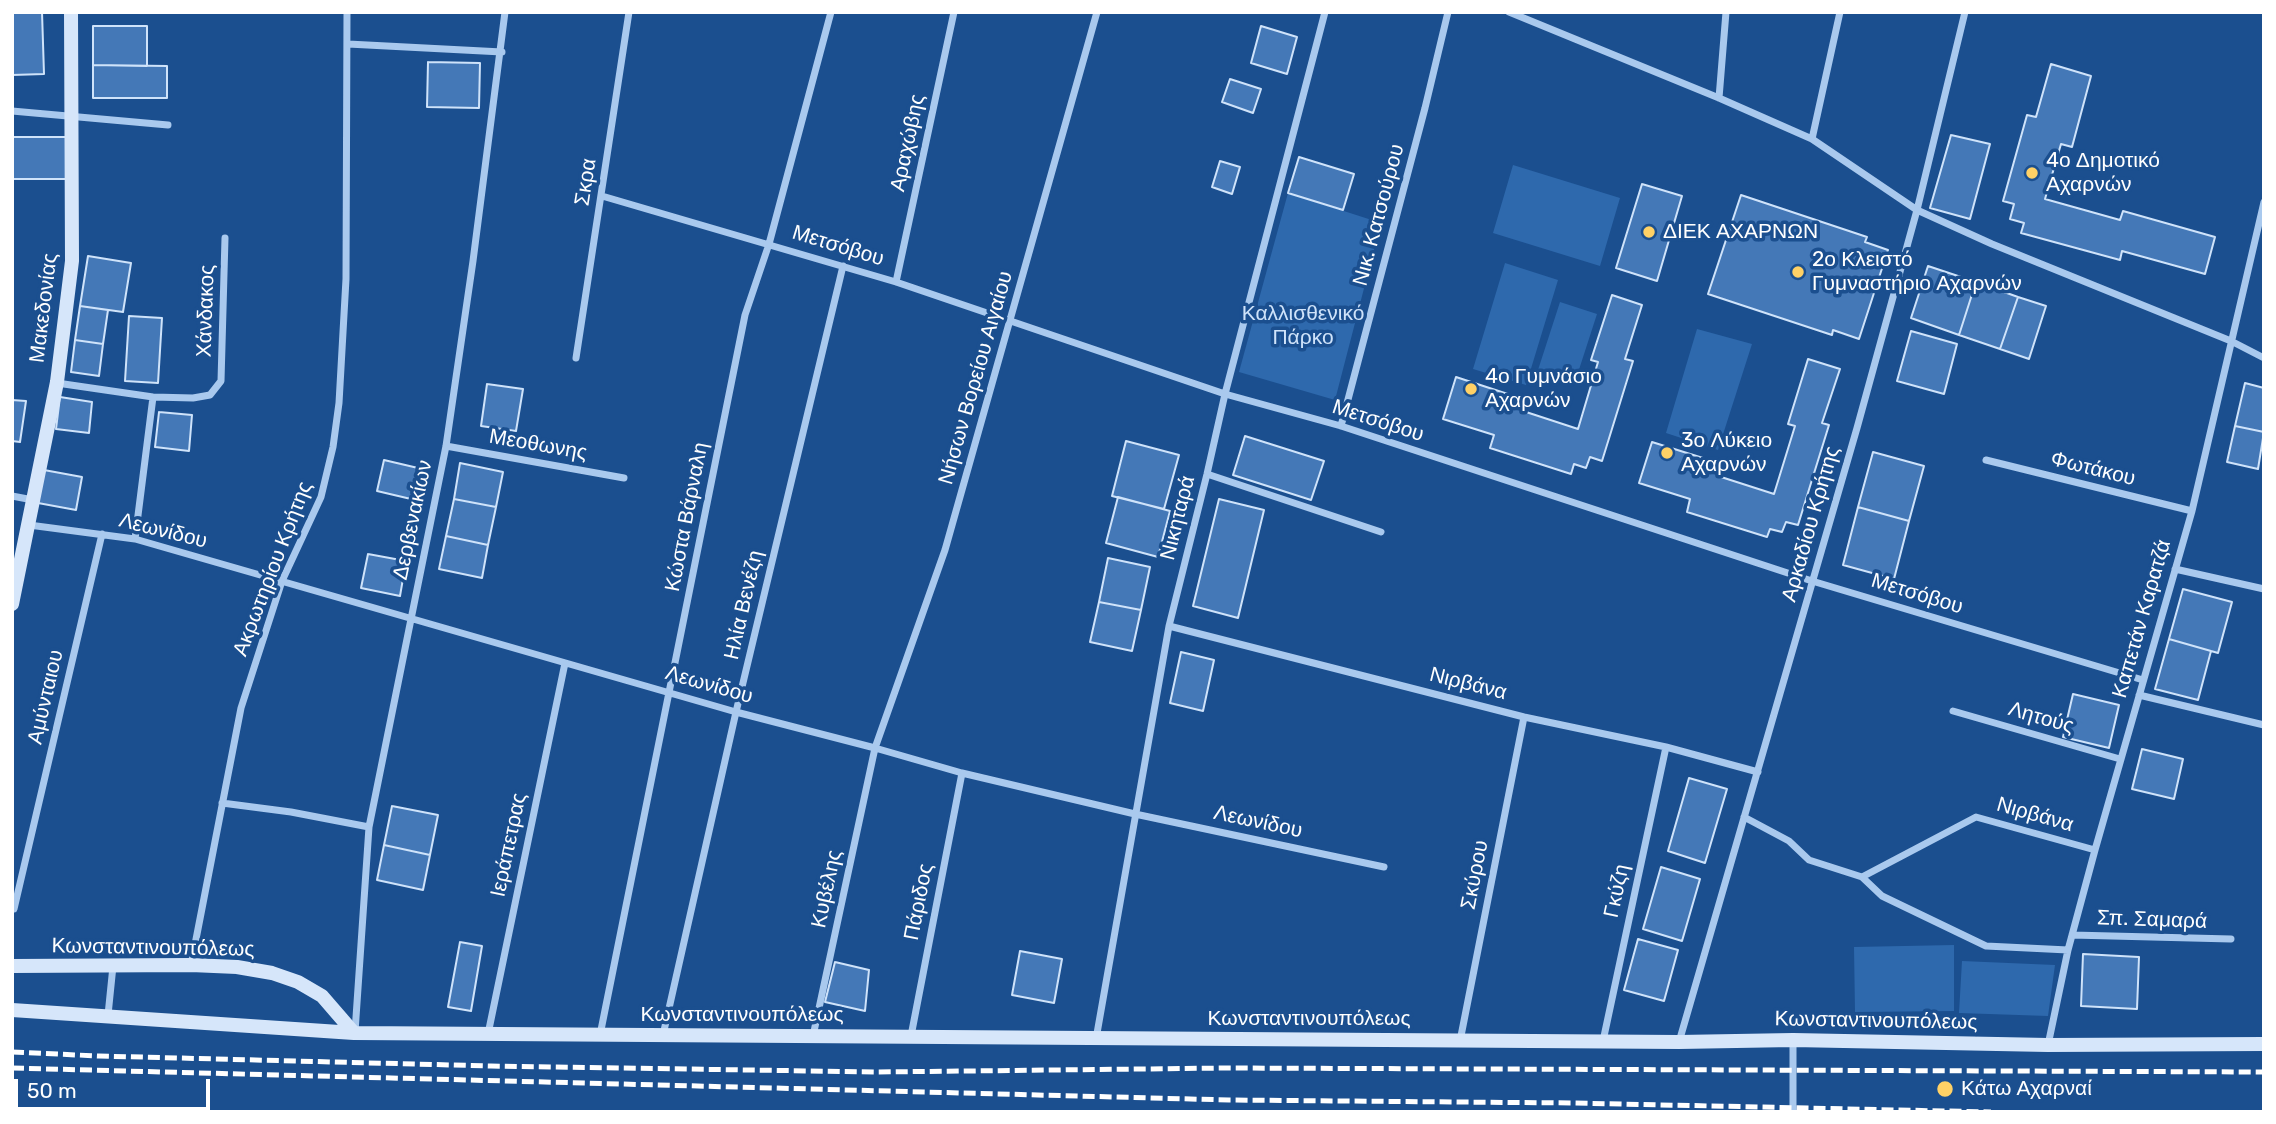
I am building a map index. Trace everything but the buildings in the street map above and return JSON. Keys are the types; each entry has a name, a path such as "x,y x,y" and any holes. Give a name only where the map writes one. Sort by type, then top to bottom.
{"street":[{"name":"Μακεδονίας","path":"12,604 57,383 72,261 71,12"},
{"name":"Ακρωτηρίου Κρήτης","path":"191,965 241,708 282,581 321,497 333,447 339,403 346,279 347,12"},
{"name":"Δερβενακίων","path":"355,1033 369,827 446,446 502,52 505,12"},
{"name":"Σκρα","path":"576,358 629,12"},
{"name":"Κώστα Βάρναλη","path":"600,1035 745,315 769,244 831,12"},
{"name":"Αραχώβης","path":"896,282 954,12"},
{"name":"Νήσων Βορείου Αιγαίου","path":"875,748 945,550 1097,12"},
{"name":"Νικηταρά","path":"1096,1039 1169,625 1225,394 1325,12"},
{"name":"Νικ. Κατσούρου","path":"1341,426 1448,12"},
{"path":"1509,12 1812,139 1917,210 1992,244 2231,341 2264,358"},
{"path":"1718,98 1726,12"},
{"path":"1812,139 1840,12"},
{"name":"Αρκαδίου Κρήτης","path":"1679,1042 1857,428 1917,210 1965,12"},
{"path":"348,44 502,52"},
{"path":"12,111 168,125"},
{"name":"Μετσόβου","path":"602,196 896,282 1225,394 1341,426 1812,581 2143,680"},
{"name":"Καπετάν Καρατζά","path":"2048,1045 2072,935 2192,512 2264,202"},
{"name":"Χάνδακος","path":"57,383 153,397 193,398 210,395 221,381 225,238"},
{"name":"Ηλία Βενέζη","path":"663,1035 736,712 843,266"},
{"path":"135,539 153,397"},
{"name":"Μεοθωνης","path":"446,446 624,478"},
{"name":"Φωτάκου","path":"1986,460 2192,512"},
{"path":"1207,474 1381,531"},
{"path":"12,496 33,500"},
{"name":"Λεωνίδου","path":"28,525 135,539 736,712 962,773 1135,814 1384,867"},
{"name":"Αμύνταιου","path":"14,909 102,534"},
{"path":"2175,569 2264,589"},
{"name":"Νιρβάνα","path":"1169,625 1524,717 1666,747 1758,772"},
{"name":"Ιεράπετρας","path":"488,1034 565,663"},
{"path":"2139,695 2264,725"},
{"name":"Λητούς","path":"1953,711 2120,759"},
{"name":"Σκύρου","path":"1460,1041 1524,717"},
{"name":"Γκύζη","path":"1603,1042 1666,747"},
{"name":"Κυβέλης","path":"813,1036 875,748"},
{"name":"Πάριδος","path":"911,1037 962,773"},
{"path":"222,803 291,812 369,827"},
{"path":"1744,817 1789,841 1809,860 1862,877 1882,896 1986,946 2068,950"},
{"name":"Νιρβάνα","path":"1862,877 1976,817 2095,850"},
{"name":"Σπ. Σαμαρά","path":"2072,935 2231,939"},
{"name":"Κωνσταντινουπόλεως","path":"12,966 191,965 272,973 298,982 322,996 355,1033"},
{"path":"108,1015 113,966"},
{"name":"Κωνσταντινουπόλεως","path":"12,1010 355,1033 1603,1042 1793,1040 2048,1045 2264,1044"},
{"path":"1793,1040 1793,1112"}],"green space":[{"path":"1513,165 1620,198 1600,266 1493,233"},
{"name":"Καλλισθενικό Πάρκο","path":"1288,193 1381,223 1335,400 1239,372"},
{"path":"1505,263 1558,280 1526,385 1473,369"},
{"path":"1560,302 1597,314 1575,382 1538,370"},
{"path":"1697,329 1752,344 1718,450 1666,433"},
{"path":"1954,945 1954,1011 1855,1012 1854,947"},
{"path":"1962,961 2055,965 2048,1016 1959,1013"}],"railway":[{"path":"12,1052 491,1066 878,1072 1229,1068 2264,1072"},
{"path":"12,1068 1229,1100 1573,1103 1991,1112"}],"place":[{"name":"4ο Δημοτικό Αχαρνών","path":"2032,173"},
{"name":"ΔΙΕΚ ΑΧΑΡΝΩΝ","path":"1649,232"},
{"name":"2ο Κλειστό Γυμναστήριο Αχαρνών","path":"1798,272"},
{"name":"4ο Γυμνάσιο Αχαρνών","path":"1471,389"},
{"name":"3ο Λύκειο Αχαρνών","path":"1667,453"},
{"name":"Κάτω Αχαρναί","path":"1945,1089"}]}
